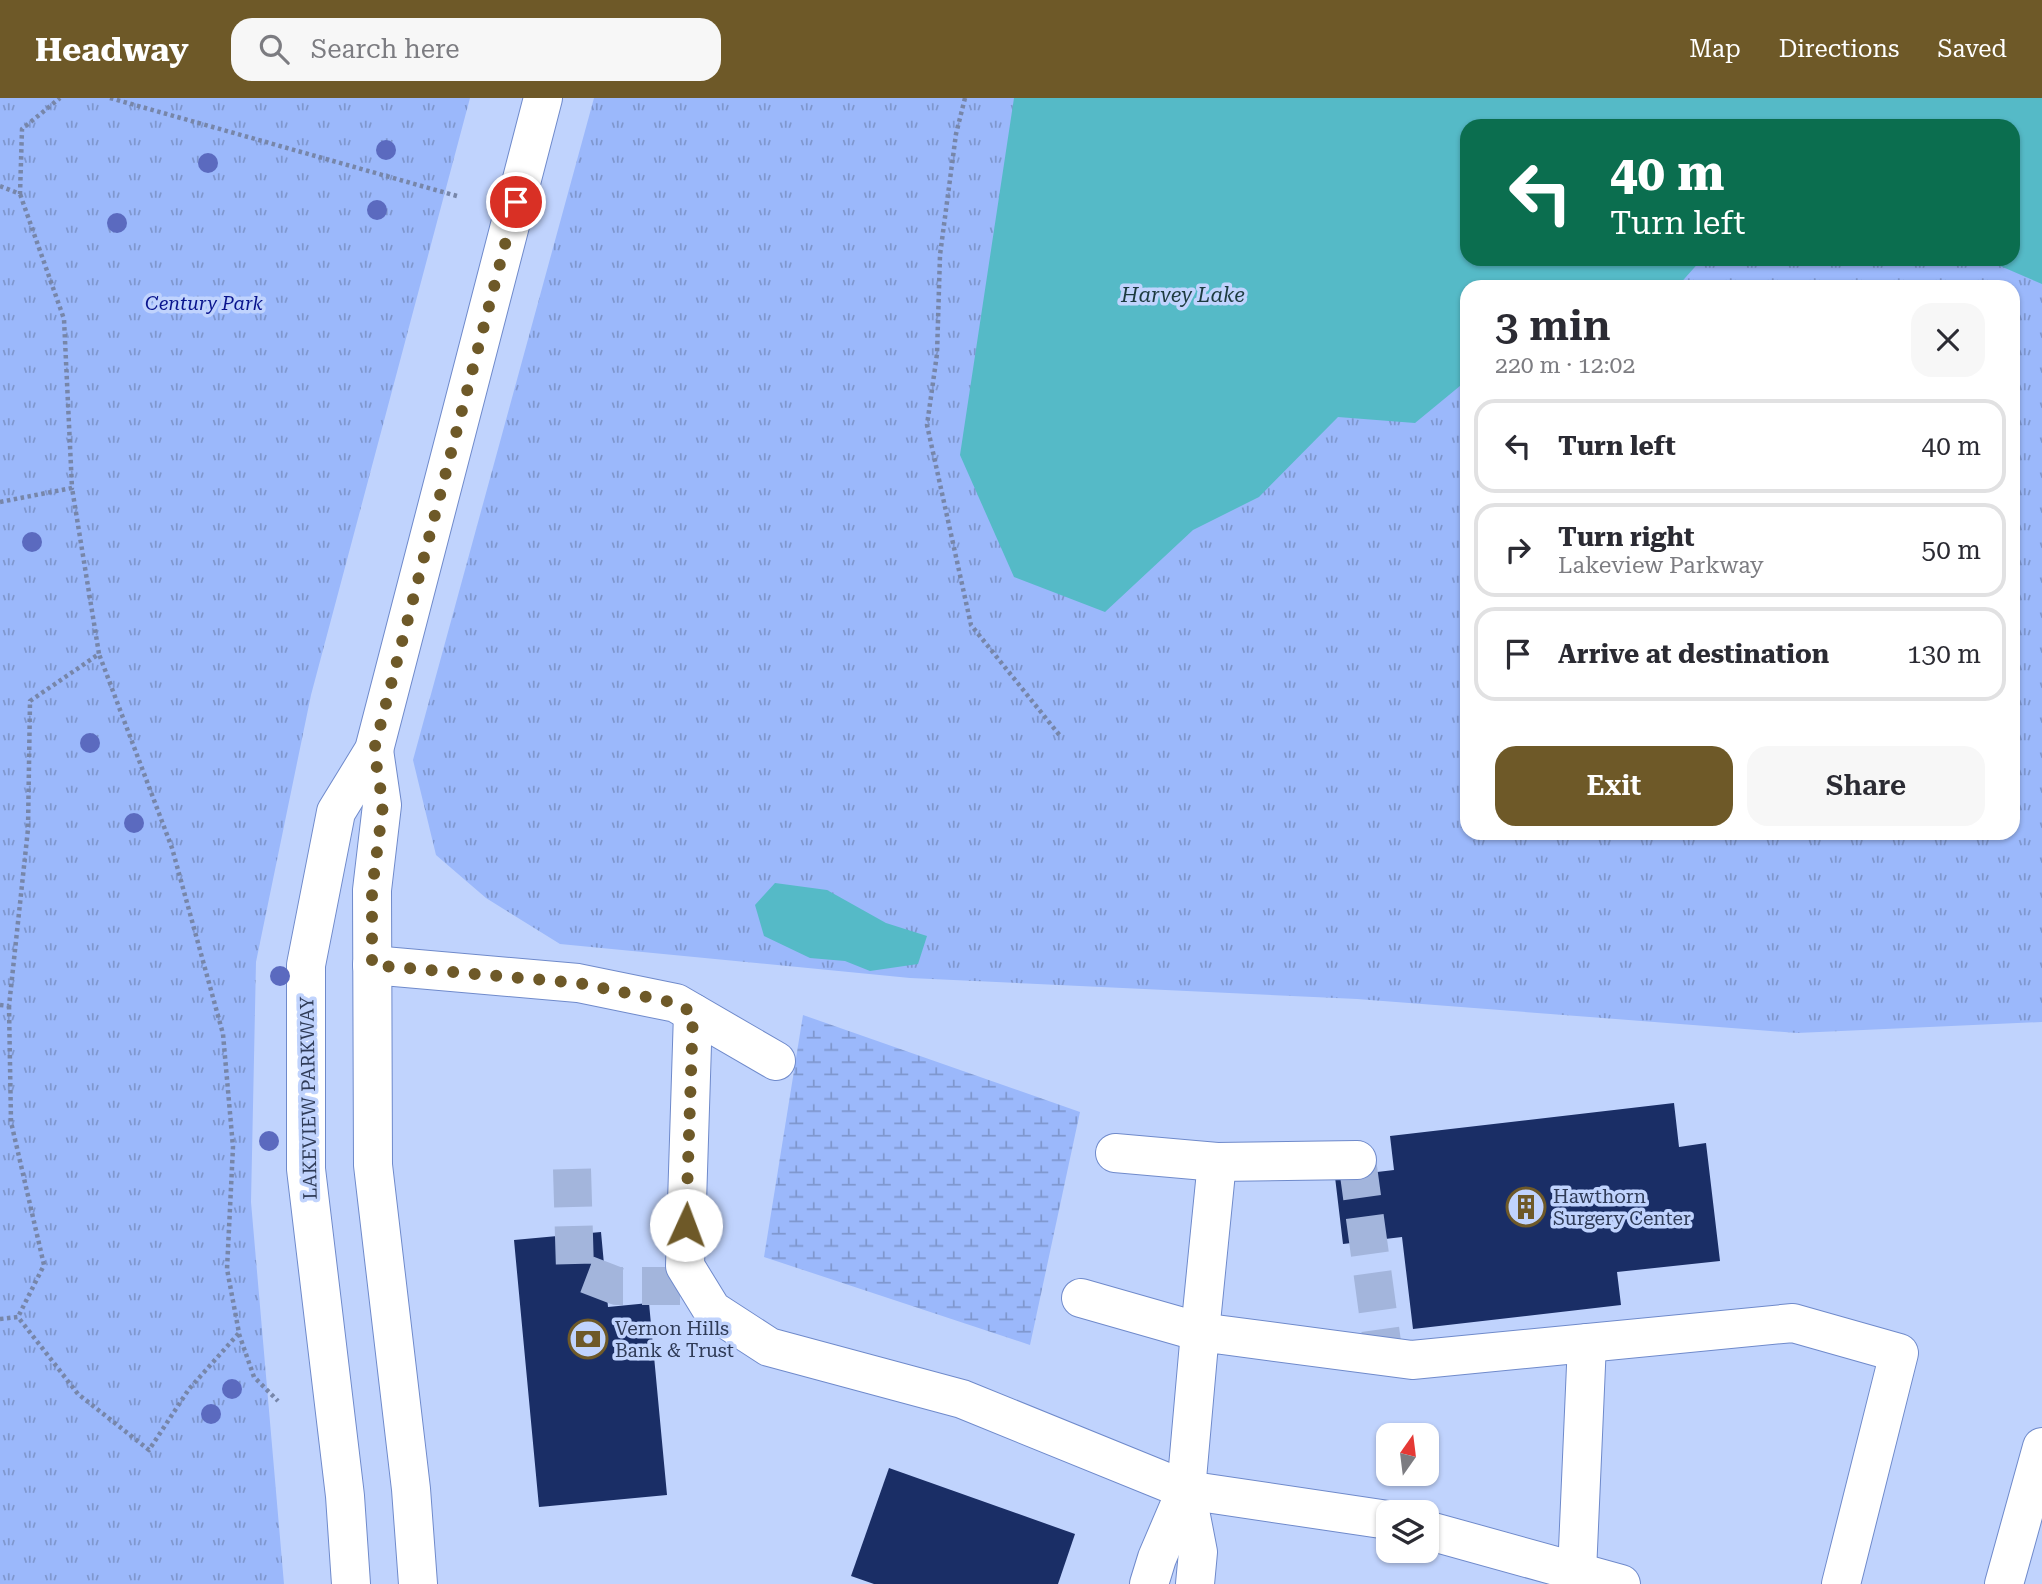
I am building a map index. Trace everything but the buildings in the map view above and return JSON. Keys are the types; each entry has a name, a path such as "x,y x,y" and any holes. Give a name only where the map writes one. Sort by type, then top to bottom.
{"street":[{"name":"LAKEVIEW PARKWAY","path":"351,1584 345,1496 306,1169 306,965 336,812 374,750 543,98"},
{"name":"LAKEVIEW PARKWAY","path":"374,750 383,805 372,890 373,1165 411,1489 418,1584"},
{"path":"372,965 578,983 676,1003 776,1061"},
{"path":"693,1013 685,1266 712,1310 769,1347 961,1399 1186,1490 1376,1518"},
{"path":"1115,1153 1217,1162 1357,1160"},
{"path":"1195,1584 1198,1552 1186,1490 1217,1162"},
{"path":"1081,1298 1200,1332 1412,1360 1793,1323 1899,1353 1841,1584"},
{"path":"1577,1572 1587,1343"},
{"path":"2004,1584 2042,1447"},
{"path":"1149,1584 1186,1490"},
{"path":"1439,1534 1621,1584"}],"path":[{"path":"60,98 22,129 20,194 64,319 72,488 99,654 172,848 223,1034 233,1147 227,1269 239,1333 254,1377 278,1401"},
{"path":"110,98 457,196"},
{"path":"965,98 956,134 940,255 937,354 927,425 971,625 1061,737"},
{"path":"0,186 20,194"},
{"path":"0,502 72,488"},
{"path":"18,1317 44,1265 10,1122 9,1006 28,829 30,701 99,654"},
{"path":"0,1005 9,1006"},
{"path":"18,1317 78,1394 149,1450 189,1389 239,1333"},
{"path":"0,1319 18,1317"}],"green space":[{"name":"Century Park","path":"0,98 470,98 311,695 256,962 251,1202 284,1584 0,1584"},
{"path":"594,98 2042,98 2042,1022 1797,1033 1357,999 910,978 560,944 486,898 436,855 413,760"},
{"path":"803,1015 1080,1112 1030,1345 764,1257"}],"water":[{"name":"Harvey Lake","path":"1014,98 2042,98 2042,284 2000,266 2020,266 2020,119 1460,119 1460,266 1696,266 1683,280 1460,280 1460,386 1415,423 1338,417 1259,497 1193,530 1105,612 1014,577 960,455"},
{"path":"775,883 827,890 886,923 927,936 918,964 870,971 845,961 810,958 764,936 755,905"}],"tunnel":[{"path":"1357,1160 1384,1357"},
{"path":"572,1169 575,1270 617,1286 698,1286"}],"place":[{"name":"Hawthorn Surgery Center","path":"1526,1207"},
{"name":"Vernon Hills Bank & Trust","path":"588,1339"}],"route":[{"path":"516,202 374,750 383,805 372,890 372,965 578,983 676,1003 693,1013 686,1225"}]}
